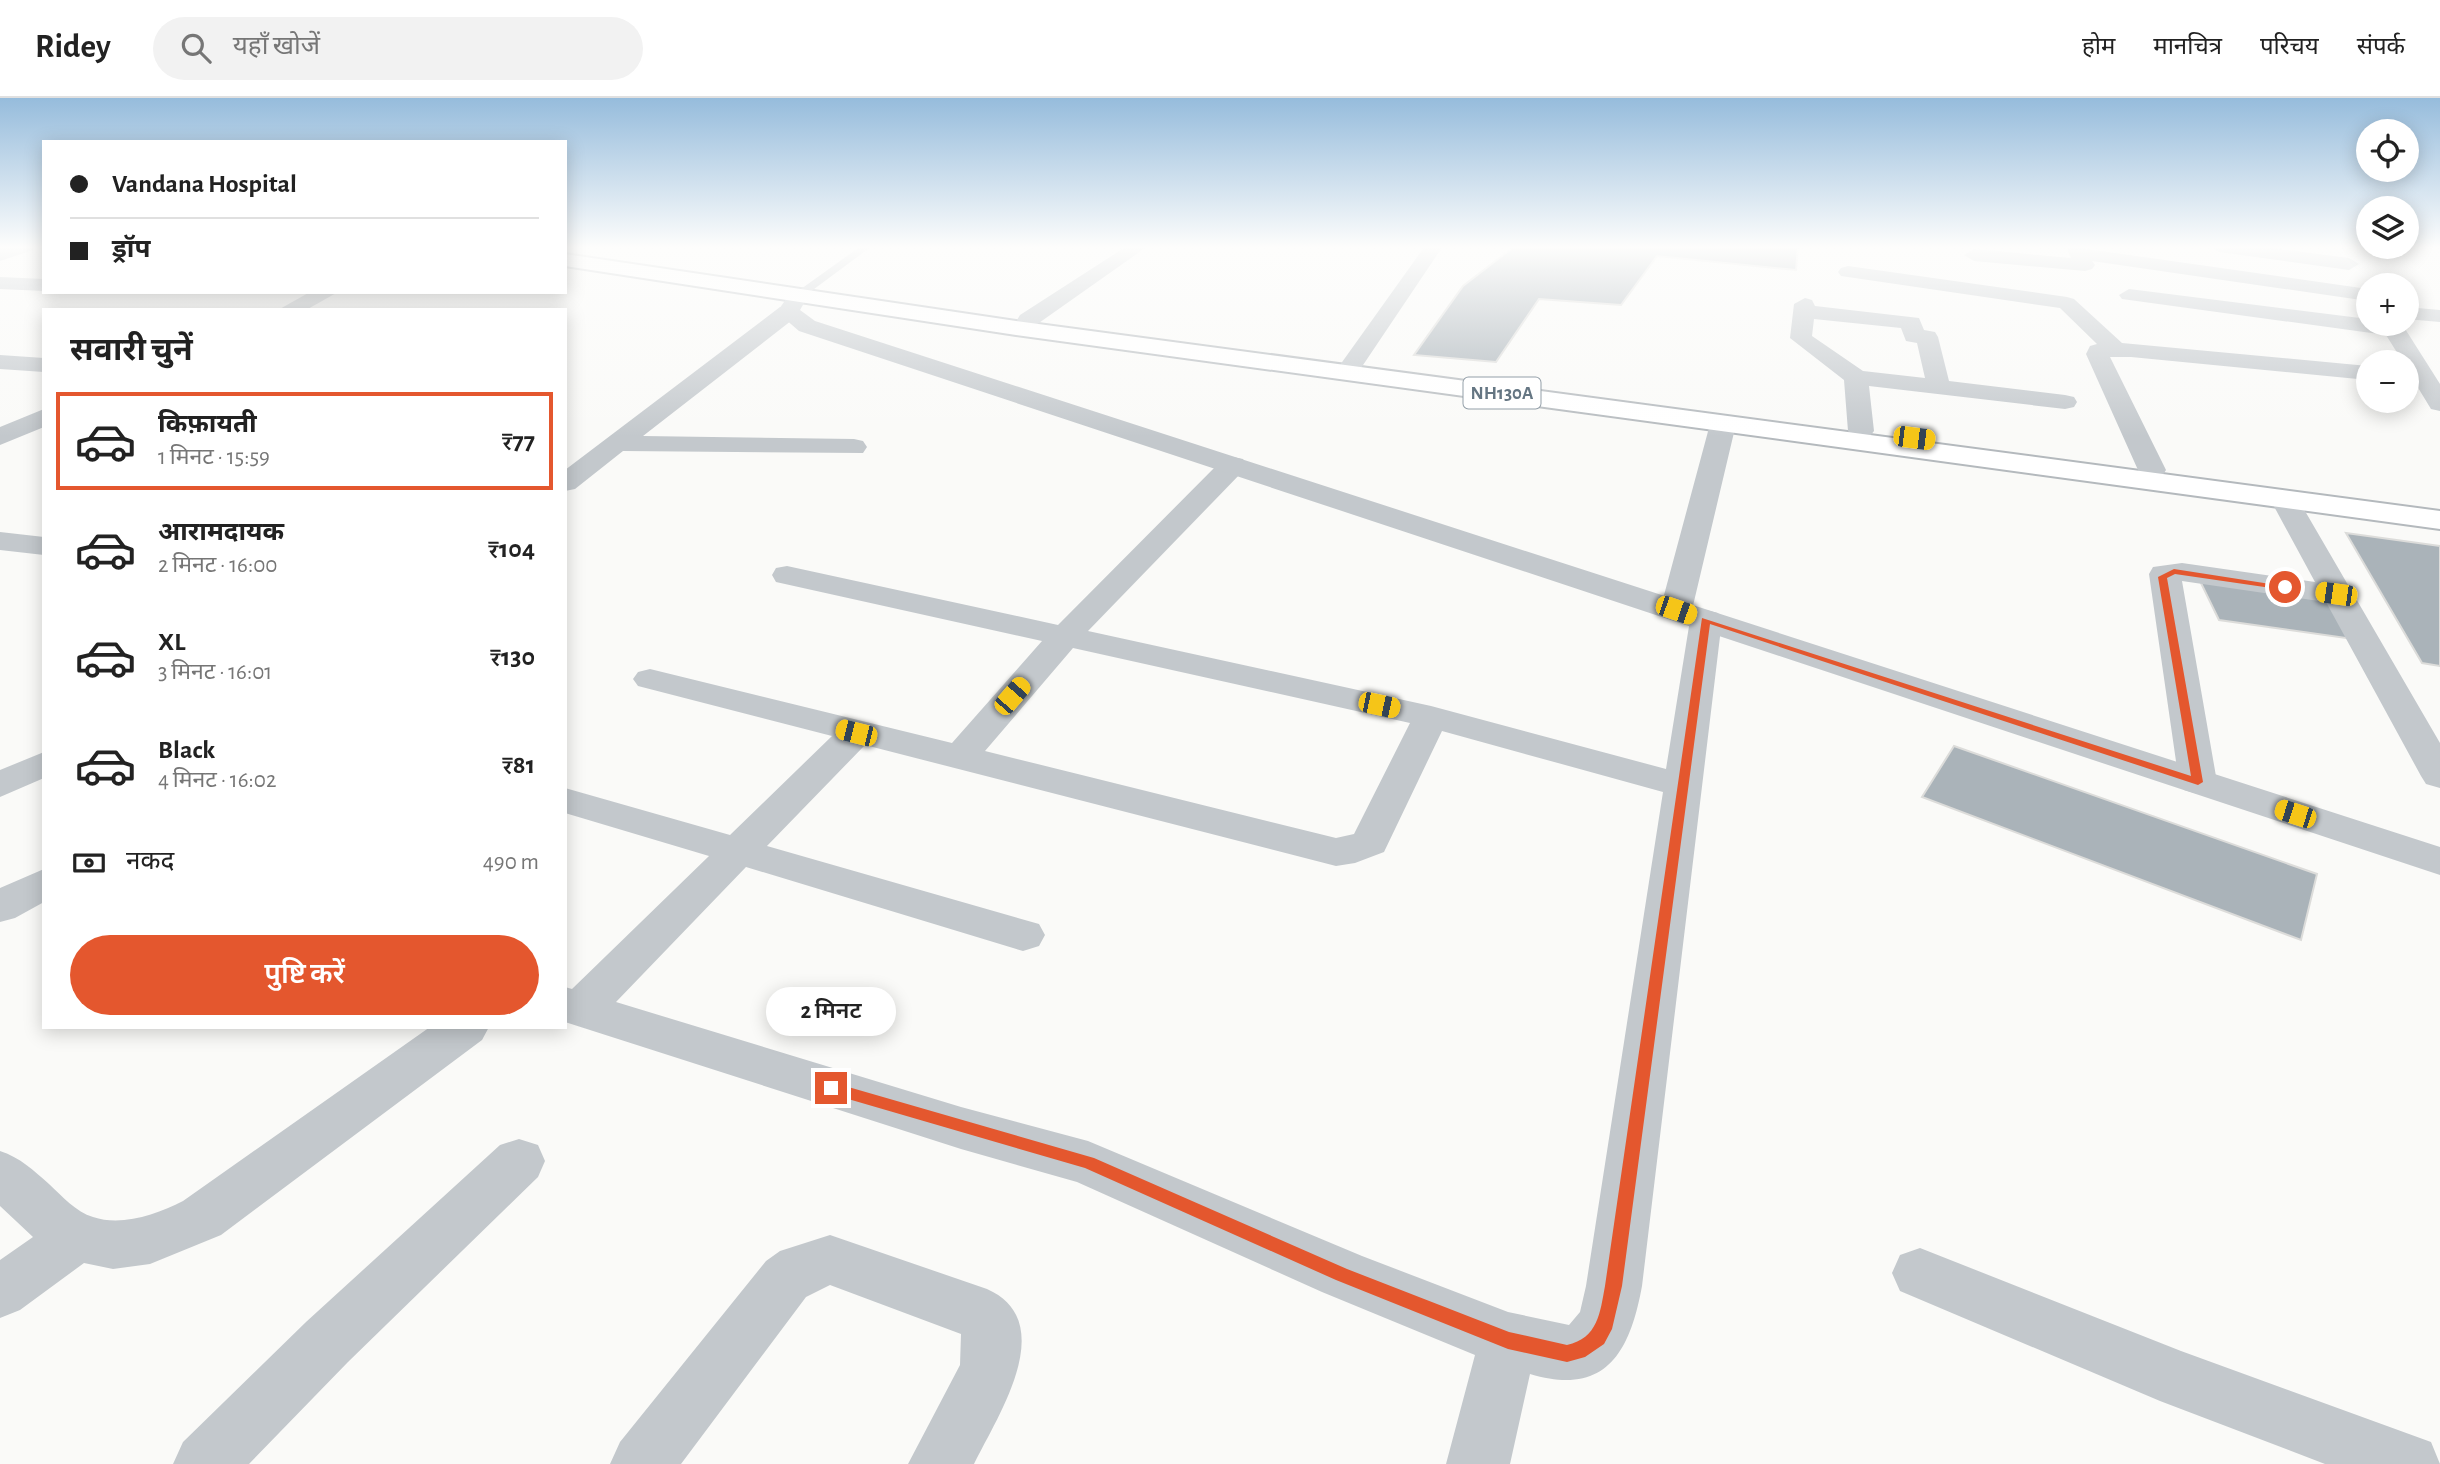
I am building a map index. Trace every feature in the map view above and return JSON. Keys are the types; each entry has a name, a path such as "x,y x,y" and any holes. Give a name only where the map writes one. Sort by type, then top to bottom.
{"highway":[{"name":"NH130A","path":"884,310 2440,507"},
{"name":"NH130A","path":"916,310 1028,320 1723,424 1844,433 2440,520"}],"street":[{"path":"567,482 620,443 785,310"},
{"path":"802,310 807,326 2440,861"},
{"path":"1028,320 1043,310"},
{"path":"1350,368 1390,310"},
{"path":"1804,310 1801,338 1856,377 2065,401"},
{"path":"1816,310 1911,323 1914,336 1927,337 1939,387"},
{"path":"2074,310 2115,349"},
{"path":"2275,310 2356,318"},
{"path":"2419,319 2440,316"},
{"path":"2152,470 2128,424 2098,351 2115,349 2356,372"},
{"path":"0,362 42,365"},
{"path":"1844,433 1856,377"},
{"path":"2419,381 2440,404"},
{"path":"0,437 42,418"},
{"path":"856,733 740,852 573,1006 961,1128 1088,1163 1342,1275 1508,1340 1567,1354 1588,1347 1606,1324 1682,785 1691,615 1723,424"},
{"path":"0,442 42,447"},
{"path":"620,443 855,447"},
{"path":"959,758 1066,635 1233,465"},
{"path":"2284,499 2440,776"},
{"path":"0,541 42,546"},
{"path":"2198,782 2164,574 2182,572 2336,594"},
{"path":"787,575 1431,717 1682,785"},
{"path":"650,679 856,733 1325,849 1347,852 1370,843 1431,717"},
{"path":"0,785 42,764"},
{"path":"567,801 1023,935"},
{"path":"0,907 42,884"},
{"path":"0,1172 61,1227 77,1237 95,1242 138,1243 159,1240 202,1218 462,1029"},
{"path":"205,1464 327,1342 519,1161"},
{"path":"0,1292 77,1237"},
{"path":"642,1464 786,1279 800,1269 830,1260 967,1308 982,1315 993,1331 989,1370 940,1464"},
{"path":"1920,1273 2194,1385 2409,1464"},
{"path":"1478,1464 1508,1340"}],"building":[{"path":"1446,310 1532,310 1496,362 1414,355"},
{"path":"2346,533 2440,546 2440,666 2422,663"},
{"path":"2199,579 2326,597 2353,639 2219,620"},
{"path":"1954,746 2317,874 2301,940 1922,797"}],"route":[{"path":"831,1088 1088,1163 1342,1275 1508,1340 1567,1354 1579,1351 1598,1339 1606,1324 1614,1286 1644,1048 1706,620 2198,782 2162,577 2167,572 2174,571 2285,587"}]}
